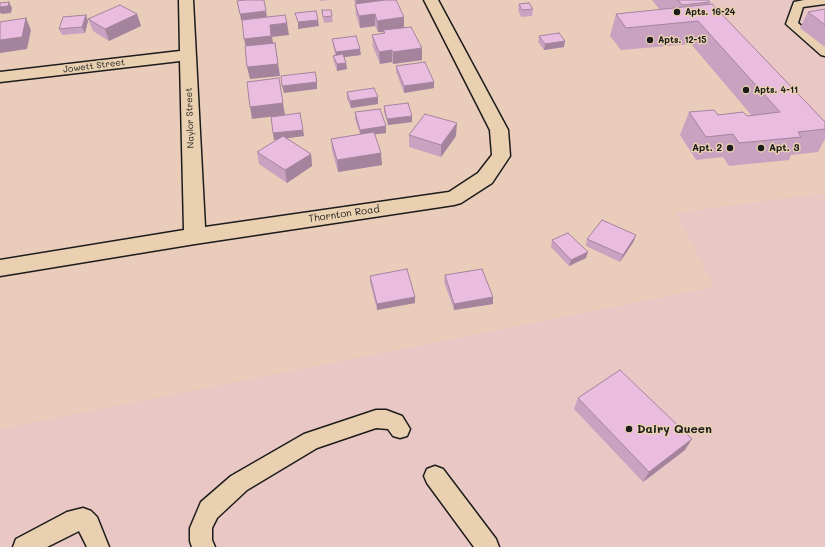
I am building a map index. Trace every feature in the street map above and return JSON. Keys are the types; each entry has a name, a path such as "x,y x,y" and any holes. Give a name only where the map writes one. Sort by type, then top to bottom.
{"street":[{"name":"Naylor Street","path":"186,0 195,236"},
{"name":"Thornton Road","path":"0,268 195,236 454,198 485,178 501,156 499,130 431,0"},
{"name":"Jowett Street","path":"0,77 188,55"}],"lane":[{"path":"825,1 798,4 792,24 825,52"},
{"path":"204,547 201,541 201,528 209,510 239,483 311,442 376,419 386,418 395,422 400,429"},
{"path":"435,476 488,547"},
{"path":"24,547 75,520 83,519 89,525 98,547"}],"shaded area":[{"path":"704,0 825,0 825,130"},
{"path":"825,193 825,547 0,547 0,429 714,287 676,213"}],"building":[{"path":"264,0 266,11 240,14 237,1"},
{"path":"396,0 404,17 377,21 375,14 359,16 355,4"},
{"path":"678,0 707,0 710,2 682,5"},
{"path":"9,2 8,6 0,7 0,3"},
{"path":"529,3 533,9 522,10 519,4"},
{"path":"712,4 825,122 825,129 798,132 801,137 739,143 733,134 706,137 689,112 714,110 718,115 743,112 747,116 780,112 698,21 626,28 616,14"},
{"path":"120,5 137,14 105,29 88,19"},
{"path":"825,9 825,25 808,12"},
{"path":"322,10 331,10 332,16 323,17"},
{"path":"316,11 318,20 298,22 295,13"},
{"path":"86,15 82,27 59,29 63,17"},
{"path":"285,15 287,23 270,25 271,36 244,39 242,20"},
{"path":"26,18 22,37 0,40 0,22"},
{"path":"411,27 422,48 393,52 392,50 379,52 372,35 385,33 383,30"},
{"path":"559,33 565,41 545,44 539,36"},
{"path":"356,36 360,49 336,52 332,39"},
{"path":"275,43 278,64 247,67 245,46"},
{"path":"343,54 346,63 337,64 333,56"},
{"path":"425,62 434,82 404,86 396,66"},
{"path":"315,72 317,82 282,86 281,76"},
{"path":"279,78 283,103 250,107 247,82"},
{"path":"374,88 378,97 350,101 347,92"},
{"path":"408,103 412,116 387,119 384,106"},
{"path":"380,109 386,126 360,130 355,112"},
{"path":"300,113 303,130 273,133 271,117"},
{"path":"425,114 457,123 441,145 409,135"},
{"path":"374,132 381,153 337,160 331,139"},
{"path":"283,136 311,154 285,170 257,152"},
{"path":"602,220 636,235 623,255 587,239"},
{"path":"568,233 588,252 571,260 552,240"},
{"path":"407,269 415,297 377,304 370,276"},
{"path":"482,269 493,297 454,304 445,275"},
{"name":"Dairy Queen","path":"620,370 692,439 649,472 578,398"}],"place":[{"name":"Apts. 16-24","path":"677,12"},
{"name":"Apts. 12-15","path":"650,40"},
{"name":"Apts. 4-11","path":"746,90"},
{"name":"Apt. 2","path":"730,148"},
{"name":"Apt. 3","path":"761,148"},
{"name":"Dairy Queen","path":"629,429"}]}
